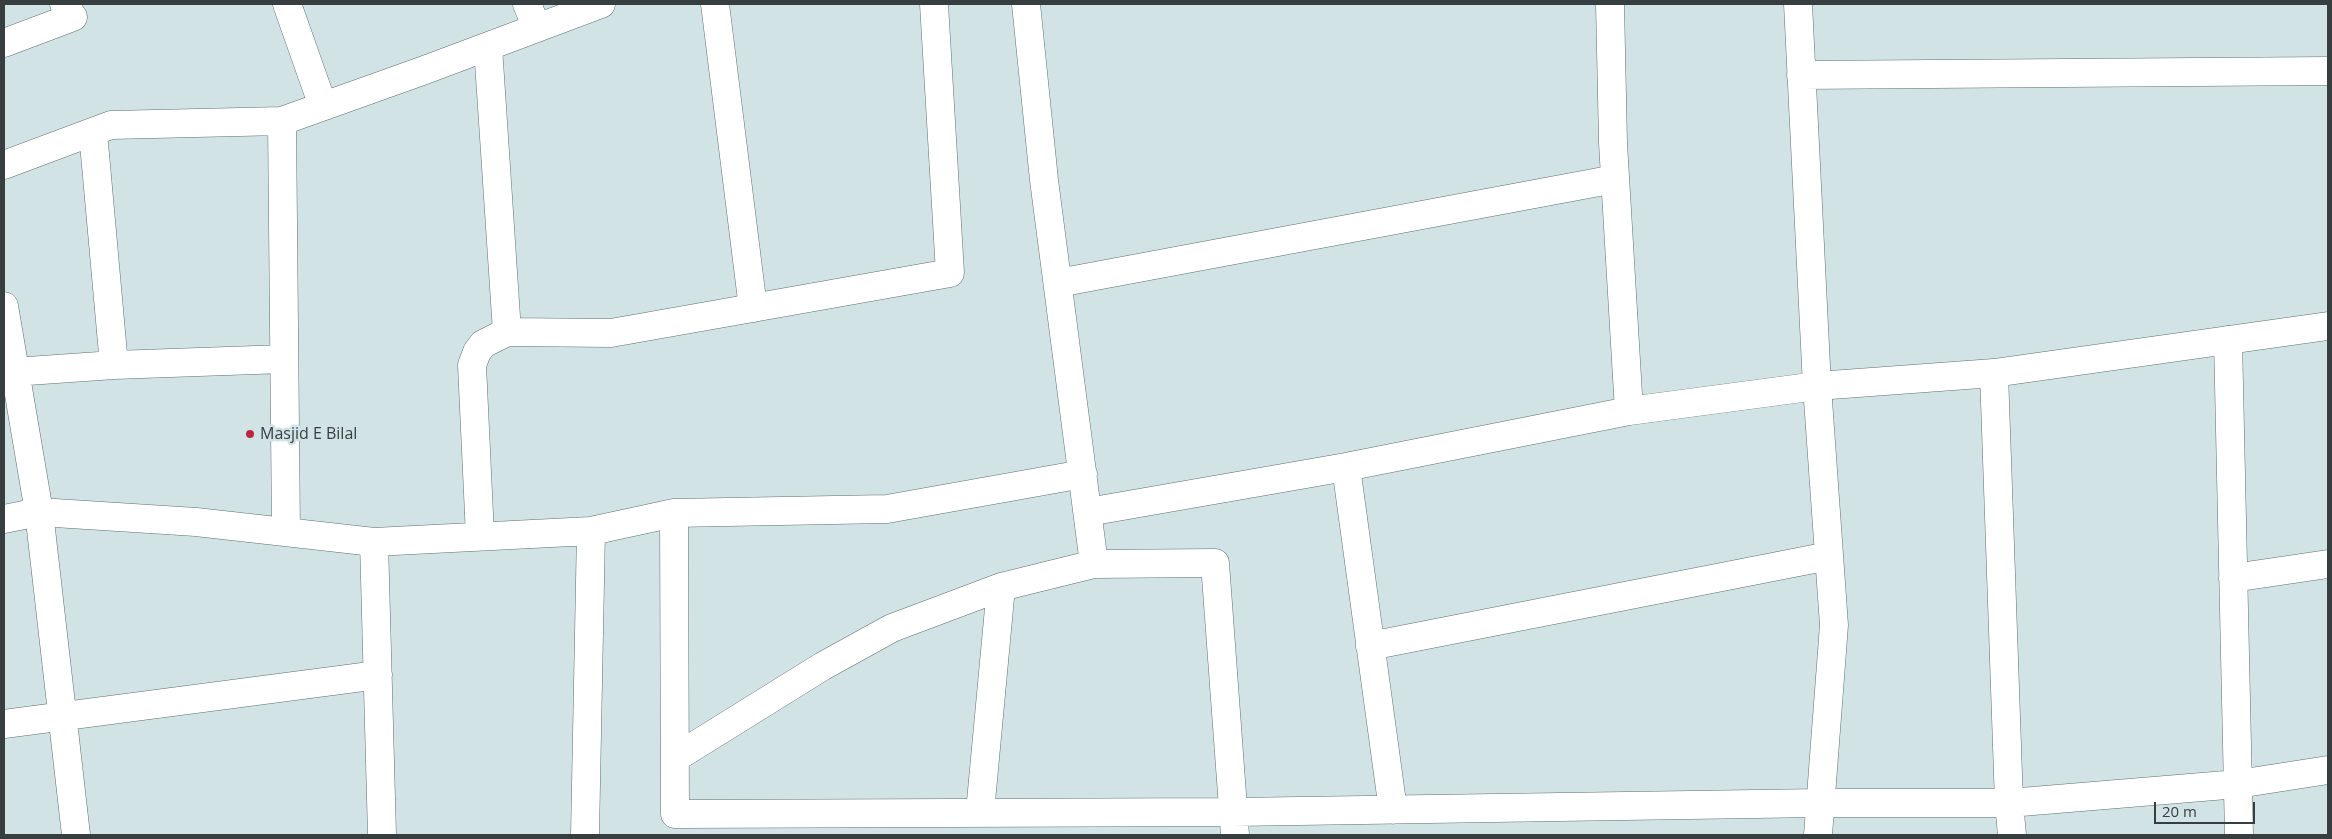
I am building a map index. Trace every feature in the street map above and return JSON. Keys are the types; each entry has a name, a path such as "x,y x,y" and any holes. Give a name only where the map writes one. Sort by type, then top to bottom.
{"street":[{"path":"4,43 73,17 64,4"},
{"path":"287,4 323,106"},
{"path":"4,166 111,125 282,121 488,46 532,16 601,4"},
{"path":"715,4 753,308"},
{"path":"480,536 472,365 477,352 483,344 507,332 611,333 950,273 934,4"},
{"path":"1610,4 1615,179 1629,411"},
{"path":"1798,4 1817,386 1834,625 1818,835"},
{"path":"1029,5 1044,180 1094,564"},
{"path":"488,46 507,332"},
{"path":"1801,75 2328,71"},
{"path":"282,121 286,532"},
{"path":"93,132 114,365"},
{"path":"1058,283 1615,179"},
{"path":"4,306 39,512 76,835"},
{"path":"1088,512 1346,467 1629,411 1817,386 1994,373 2328,326"},
{"path":"2228,340 2239,835"},
{"path":"14,372 114,365 284,360"},
{"path":"1994,373 2009,803 2012,835"},
{"path":"1346,467 1393,810"},
{"path":"4,519 39,512 196,522 374,542 591,531 674,513 887,509 1083,474"},
{"path":"674,513 675,814 980,812 1235,824 1393,810 1820,803 2009,803 2238,784 2328,770"},
{"path":"585,835 591,531"},
{"path":"374,542 382,835"},
{"path":"1370,646 1829,556"},
{"path":"675,758 823,666 880,634 915,618 1001,587 1094,564 1215,563 1235,824"},
{"path":"2233,578 2328,564"},
{"path":"980,812 1001,587"},
{"path":"4,724 378,675"}],"place":[{"name":"Masjid E Bilal","path":"250,434"}]}
